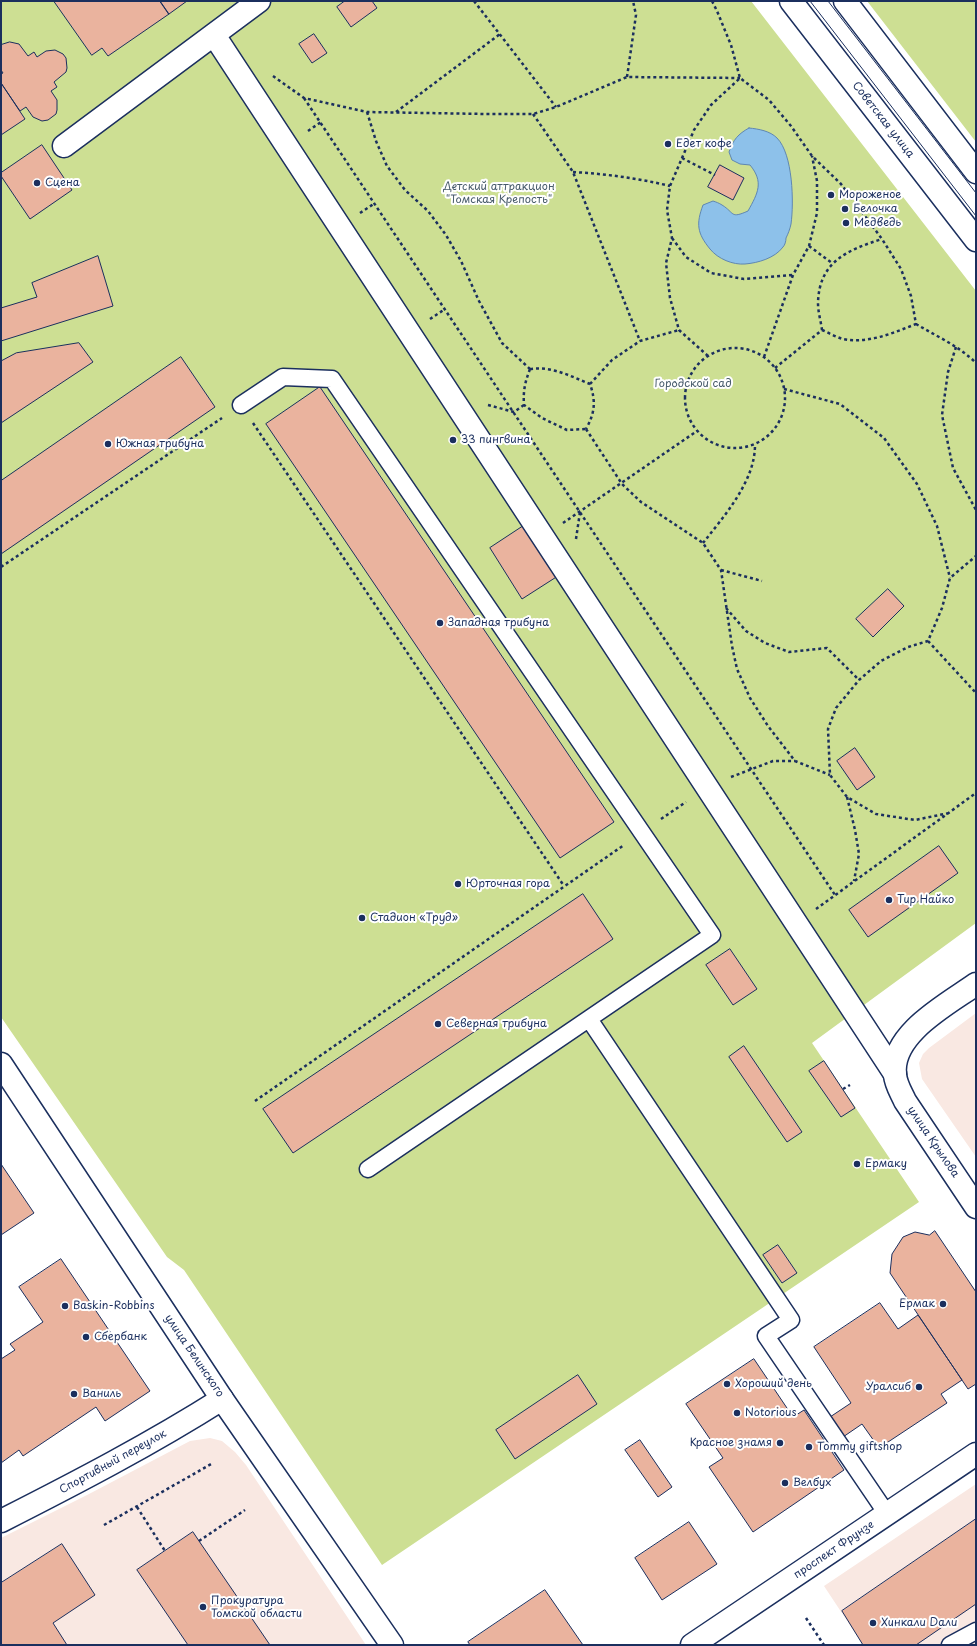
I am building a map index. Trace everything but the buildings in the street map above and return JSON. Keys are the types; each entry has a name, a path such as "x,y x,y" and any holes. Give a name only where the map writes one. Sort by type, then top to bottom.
{"street":[{"path":"64,146 259,1"},
{"name":"Советская улица","path":"791,1 976,240"},
{"path":"845,1 976,172"},
{"path":"214,35 895,1074"},
{"path":"895,1074 897,1058 905,1042 920,1024 976,984"},
{"name":"улица Белинского","path":"1,1064 222,1399 392,1645"},
{"name":"улица Крылова","path":"895,1074 898,1087 905,1101 976,1207"},
{"name":"Спортивный переулок","path":"1,1521 79,1481 186,1422 222,1399"},
{"name":"проспект Фрунзе","path":"692,1645 976,1454"}],"lane":[{"path":"241,405 283,377 332,379 712,935 368,1168"},
{"path":"589,1018 791,1320 766,1336 887,1514"},
{"path":"950,1645 976,1631"}],"path":[{"path":"474,1 556,106"},
{"path":"627,78 636,15 633,1"},
{"path":"712,1 731,45 740,78"},
{"path":"395,112 500,34"},
{"path":"272,75 304,98 835,895"},
{"path":"304,98 367,112 533,114 627,78 740,78 769,100 791,126 812,156 841,184 882,239 901,269 911,296 916,324 969,356 976,363"},
{"path":"708,356 679,330 670,298 666,262 672,238 667,210 670,186 694,130 710,105 740,78"},
{"path":"367,112 376,141 387,166 405,190 428,211 446,235 461,261 478,301 502,343 530,370"},
{"path":"533,114 573,172 640,341"},
{"path":"764,357 793,275 809,246 817,213 817,182 812,156"},
{"path":"682,158 715,175"},
{"path":"573,172 637,178 670,186"},
{"path":"672,238 686,257 711,273 744,279 793,275"},
{"path":"822,330 818,303 821,282 832,263 853,249 882,239"},
{"path":"809,246 832,263"},
{"path":"822,330 842,339 864,340 890,334 916,324"},
{"path":"590,384 612,360 640,341 679,330"},
{"path":"775,368 822,330"},
{"path":"736,348 751,351 764,357 775,368 781,378 784,390 785,406 779,422 769,435 755,444 740,448 723,447 709,441 697,431 688,416 685,400 687,383 696,368 708,356 722,350 736,348"},
{"path":"956,348 948,372 942,415 953,468 976,510"},
{"path":"530,370 541,368 555,370 590,384 594,396 593,417 586,429"},
{"path":"530,370 523,392 524,405 542,418 567,430 586,429"},
{"path":"784,390 840,404 884,438 917,484 937,526 950,578 942,608 928,641"},
{"path":"1,567 241,405 564,886"},
{"path":"586,429 622,484 642,502 703,543 721,570 732,646 737,669 750,698 768,726 795,761 830,775 847,797 876,814 915,820 949,813"},
{"path":"543,537 697,431"},
{"path":"703,543 720,521 749,475 755,458 755,444"},
{"path":"950,578 976,556"},
{"path":"721,570 762,581"},
{"path":"726,608 746,631 765,643 789,652 827,648 859,680"},
{"path":"830,775 828,729 836,708 859,680 881,661 908,647 928,641"},
{"path":"928,641 976,693"},
{"path":"796,923 976,793"},
{"path":"847,797 859,854 854,882"},
{"path":"255,1101 642,832"},
{"path":"843,1089 850,1085"},
{"path":"104,1526 213,1463"},
{"path":"137,1507 165,1551"},
{"path":"200,1541 245,1510"},
{"path":"806,1618 824,1645"}],"shaded area":[{"path":"976,1013 976,1157 922,1079 919,1063 923,1054 929,1048"},
{"path":"210,1438 222,1441 235,1452 246,1465 366,1645 17,1645 1,1621 1,1538 190,1441"},
{"path":"976,1484 976,1645 863,1645 824,1586"}],"green space":[{"path":"1,1 751,1 976,291 976,923 812,1043 919,1202 382,1565 184,1270 167,1257 1,1017"},
{"path":"867,1 976,1 976,142"}],"water":[{"path":"749,128 768,132 777,138 782,145 786,155 791,179 792,215 791,226 784,246 780,251 761,261 740,264 726,261 713,253 700,233 699,218 703,205 713,201 721,204 735,215 748,211 752,205 758,188 757,177 750,165 740,164 732,160 729,152 736,138"}],"tram line":[{"path":"810,1 976,216"},
{"path":"828,1 976,193"}],"place":[{"name":"Едет кофе","path":"668,144"},
{"name":"Сцена","path":"37,183"},
{"name":"Мороженое","path":"831,195"},
{"name":"Белочка","path":"845,209"},
{"name":"Медведь","path":"846,223"},
{"name":"33 пингвина","path":"453,440"},
{"name":"Южная трибуна","path":"108,444"},
{"name":"Западная трибуна","path":"440,623"},
{"name":"Юрточная гора","path":"458,884"},
{"name":"Тир Найко","path":"889,900"},
{"name":"Стадион «Труд»","path":"362,918"},
{"name":"Северная трибуна","path":"438,1024"},
{"name":"Ермаку","path":"857,1164"},
{"name":"Ермак","path":"943,1304"},
{"name":"Baskin-Robbins","path":"65,1306"},
{"name":"Сбербанк","path":"86,1337"},
{"name":"Хороший день","path":"727,1384"},
{"name":"Уралсиб","path":"919,1387"},
{"name":"Ваниль","path":"74,1394"},
{"name":"Notorious","path":"737,1413"},
{"name":"Красное знамя","path":"780,1443"},
{"name":"Tommy giftshop","path":"809,1447"},
{"name":"Велбух","path":"785,1483"},
{"name":"Прокуратура Томской области","path":"203,1607"},
{"name":"Хинкали Dали","path":"873,1623"}],"park label":[{"name":"Детский аттракцион \"Томская Крепость\"","path":"499,193"},
{"name":"Городской сад","path":"693,384"}]}
